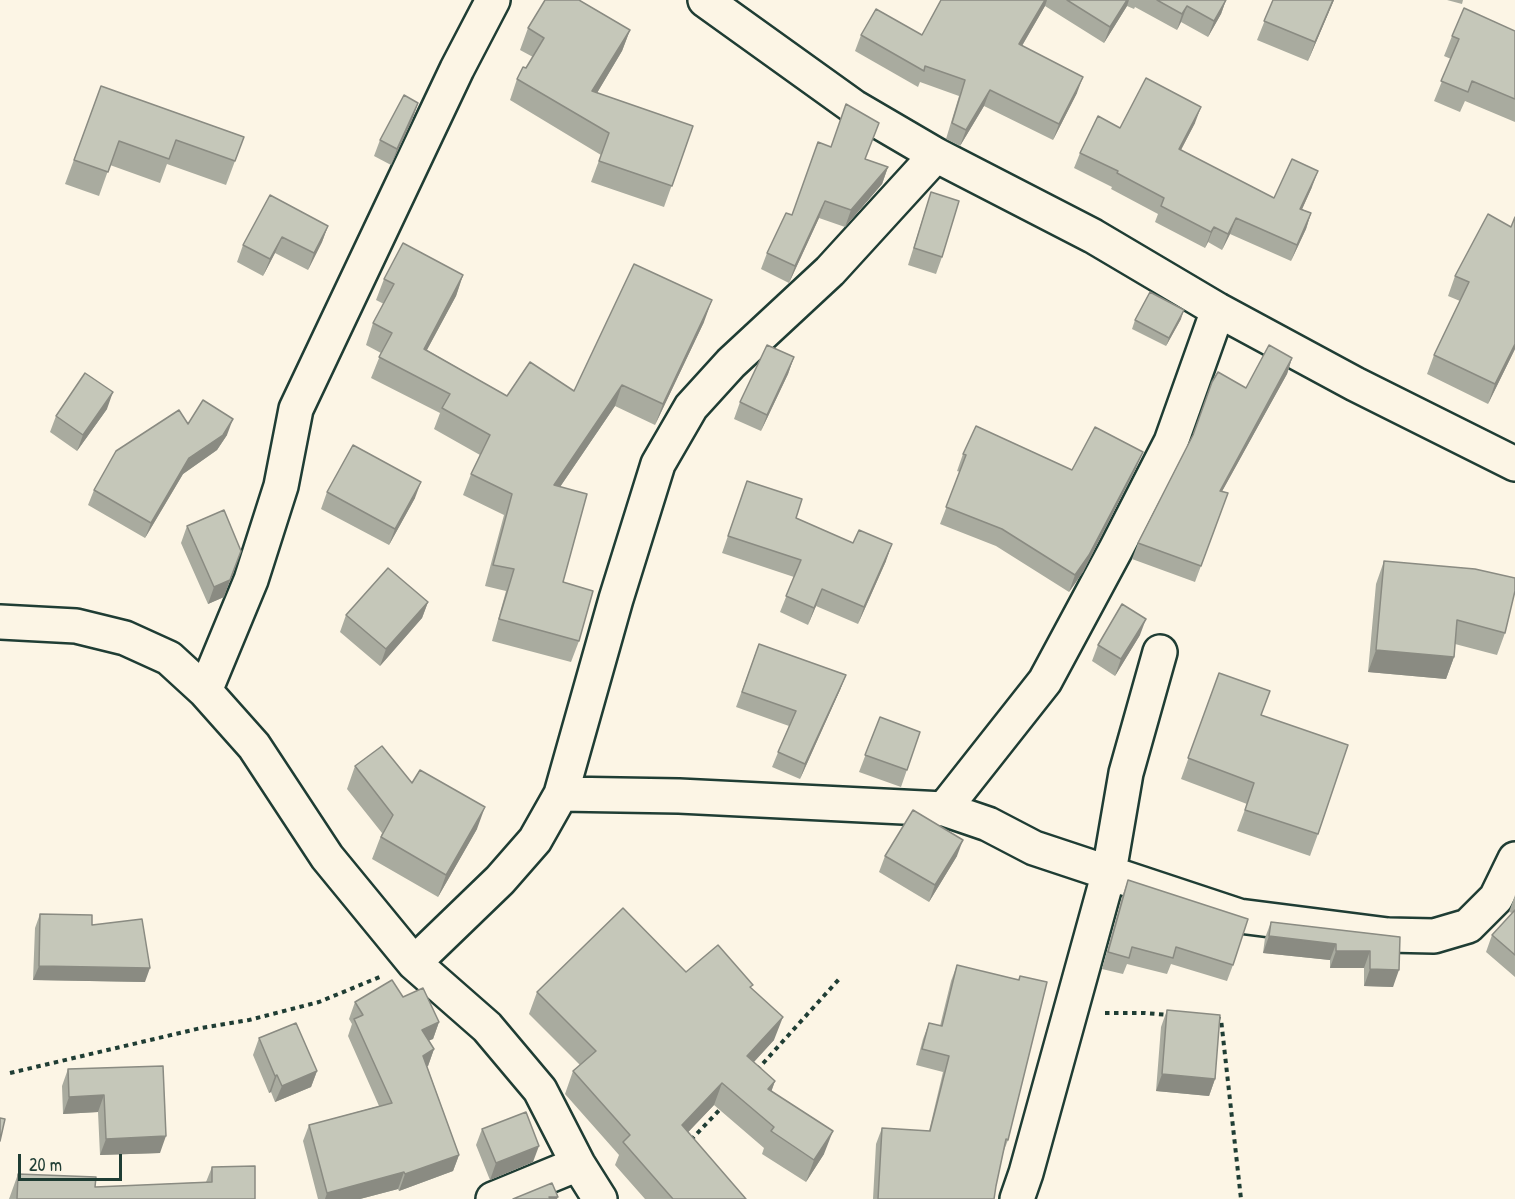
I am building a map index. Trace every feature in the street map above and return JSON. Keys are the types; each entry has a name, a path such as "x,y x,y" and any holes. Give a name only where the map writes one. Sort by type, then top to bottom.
{"street":[{"path":"205,691 251,580 281,486 296,409 447,90 493,0"},
{"path":"705,0 854,106 936,155 1093,236 1218,310 1355,384 1515,464"},
{"path":"414,963 500,880 535,840 561,794 616,599 658,465 691,406 731,363 830,271 936,155"},
{"path":"944,809 1045,681 1056,661 1171,442 1218,310"},
{"path":"0,622 76,626 125,638 169,658 205,691 254,746 327,857 414,963 487,1027 540,1090 578,1164 600,1199"},
{"path":"1017,1199 1071,1014 1109,872 1126,773 1160,651"},
{"path":"561,794 679,796 944,809 988,824 1034,848 1239,916 1388,935 1434,936 1468,926 1496,898 1515,859"},
{"path":"494,1199 578,1164"}],"path":[{"path":"10,1072 201,1028 249,1020 319,1002 414,963"},
{"path":"750,1077 840,978"},
{"path":"1071,1014 1145,1013 1178,1016"},
{"path":"1210,1018 1221,1019 1241,1199"},
{"path":"685,1146 726,1103"}],"building":[{"path":"545,0 579,0 630,30 592,91 693,126 672,186 599,161 609,133 517,79 544,38 528,28"},
{"path":"941,0 1045,0 1019,44 1083,77 1059,124 990,90 966,130 952,123 965,80 925,66 924,71 861,35 876,9 922,35"},
{"path":"1067,0 1127,0 1110,27"},
{"path":"1157,0 1226,0 1214,21 1187,6 1182,14"},
{"path":"1273,0 1333,0 1315,42 1264,21"},
{"path":"1464,8 1515,31 1515,99 1472,81 1468,92 1441,81 1459,39 1452,36"},
{"path":"1146,78 1201,107 1179,149 1274,198 1292,159 1318,171 1300,209 1311,213 1297,245 1236,218 1228,234 1214,227 1211,232 1161,206 1164,198 1117,173 1118,171 1080,153 1098,116 1120,128"},
{"path":"101,86 244,137 235,161 176,140 169,159 119,141 108,172 74,160"},
{"path":"404,95 418,103 397,149 380,140"},
{"path":"846,104 879,123 865,159 888,167 851,210 825,201 795,266 767,253 786,213 792,215 818,142 831,147"},
{"path":"931,192 959,201 942,257 914,248"},
{"path":"270,195 328,226 314,253 282,237 270,259 243,245"},
{"path":"1488,214 1511,227 1515,217 1515,344 1495,384 1434,355 1469,282 1455,276"},
{"path":"403,243 463,275 424,349 507,396 530,362 574,391 634,264 712,300 663,404 622,385 554,485 587,494 563,582 593,591 579,641 499,619 514,569 493,565 512,494 471,474 490,435 442,408 450,394 379,357 392,333 373,323 394,284 384,279"},
{"path":"1150,292 1184,310 1169,338 1135,320"},
{"path":"767,345 794,357 767,415 740,402"},
{"path":"1269,345 1292,358 1220,491 1228,493 1201,566 1138,543 1193,435 1212,382 1218,372 1246,388"},
{"path":"85,373 113,392 83,435 56,416"},
{"path":"203,400 233,419 223,435 189,458 151,523 94,490 116,451 179,410 188,424"},
{"path":"976,426 1072,470 1095,427 1143,452 1089,555 1075,575 1002,529 946,507 966,455 963,454"},
{"path":"353,445 421,482 395,529 327,492"},
{"path":"747,481 802,499 796,518 853,543 859,530 892,544 864,607 822,589 814,608 786,596 801,560 728,536"},
{"path":"224,510 241,551 230,580 214,587 187,526"},
{"path":"1384,561 1475,569 1515,578 1515,591 1505,633 1457,620 1454,657 1376,650"},
{"path":"388,568 428,602 386,649 346,615"},
{"path":"1122,604 1146,619 1121,659 1098,645"},
{"path":"759,644 846,675 805,764 778,752 796,711 742,692"},
{"path":"1219,673 1270,691 1261,715 1348,745 1318,834 1245,810 1254,783 1188,758"},
{"path":"880,717 920,732 907,770 865,755"},
{"path":"382,746 412,783 420,770 485,807 446,875 381,837 393,815 355,766"},
{"path":"913,810 963,840 935,885 885,856"},
{"path":"1128,880 1248,919 1233,965 1176,947 1173,958 1132,947 1129,958 1108,952"},
{"path":"623,908 686,972 718,945 753,985 750,987 783,1017 747,1056 775,1081 768,1089 833,1131 814,1160 771,1131 774,1127 722,1083 682,1125 746,1199 673,1199 623,1142 630,1135 573,1071 596,1051 537,992"},
{"path":"1515,910 1515,955 1492,935"},
{"path":"40,914 92,915 92,925 142,919 150,968 39,966"},
{"path":"1271,922 1400,937 1399,970 1370,969 1370,951 1336,951 1336,944 1269,936"},
{"path":"957,965 1019,980 1020,976 1047,982 1008,1140 1006,1139 994,1199 878,1199 882,1128 930,1131 949,1056 922,1049 929,1023 942,1026"},
{"path":"392,980 403,997 423,988 439,1022 422,1030 434,1049 423,1056 459,1155 405,1174 404,1172 327,1193 309,1125 392,1103 354,1019 363,1015 355,1002"},
{"path":"1167,1010 1220,1015 1215,1079 1162,1074"},
{"path":"296,1023 317,1071 282,1086 277,1075 275,1076 259,1038"},
{"path":"163,1066 166,1136 106,1139 104,1095 69,1097 68,1069"},
{"path":"526,1112 539,1146 496,1163 482,1129"},
{"path":"0,1118 5,1119 0,1141"},
{"path":"255,1166 255,1199 17,1199 18,1174 96,1177 95,1187 212,1182 212,1167"},
{"path":"552,1183 558,1197 513,1199"}]}
